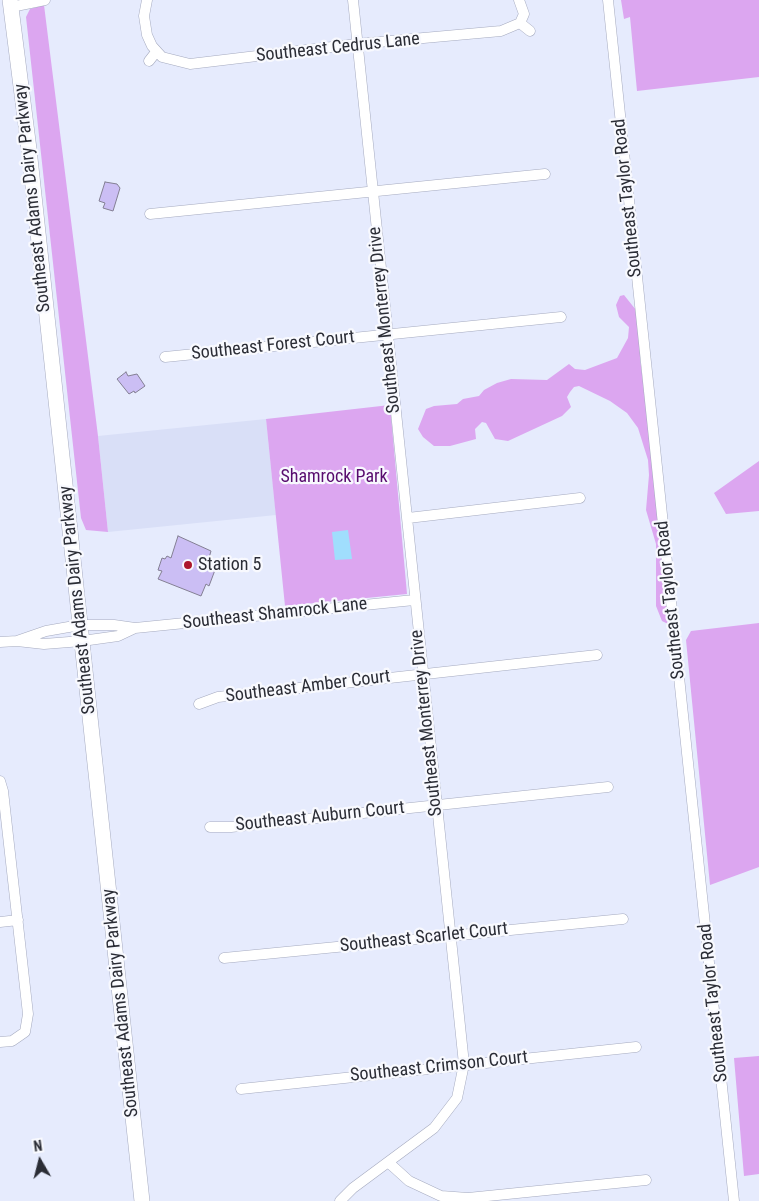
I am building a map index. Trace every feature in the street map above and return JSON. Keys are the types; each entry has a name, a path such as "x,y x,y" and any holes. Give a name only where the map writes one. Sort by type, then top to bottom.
{"main road":[{"name":"Southeast Adams Dairy Parkway","path":"10,4 82,641 142,1201"}],"street":[{"path":"10,4 45,0"},
{"path":"146,0 144,16 147,35 156,52 149,61"},
{"name":"Southeast Monterrey Drive","path":"340,1201 353,1188 434,1128 457,1098 464,1064 435,805 414,600 408,518 386,334 352,0"},
{"path":"519,0 524,14 520,23 530,31"},
{"name":"Southeast Taylor Road","path":"608,0 734,1201"},
{"name":"Southeast Cedrus Lane","path":"156,52 162,57 190,64 357,44 501,31 520,23"},
{"path":"150,214 545,174"},
{"name":"Southeast Forest Court","path":"165,357 561,317"},
{"path":"408,518 580,498"},
{"name":"Southeast Shamrock Lane","path":"17,641 46,631 80,625 114,625 135,628 414,600"},
{"name":"Southeast Shamrock Lane","path":"0,642 17,641 44,644 82,641 118,636 135,628"},
{"name":"Southeast Amber Court","path":"199,704 218,697 597,655"},
{"path":"0,781 28,1014 25,1032 12,1040 0,1042"},
{"name":"Southeast Auburn Court","path":"210,826 231,827 608,787"},
{"path":"0,922 18,920"},
{"name":"Southeast Scarlet Court","path":"224,958 623,920"},
{"name":"Southeast Crimson Court","path":"241,1089 636,1047"},
{"path":"388,1162 409,1181 441,1196 468,1198 646,1180"}],"shaded area":[{"path":"266,419 276,515 108,532 98,436"}],"green space":[{"path":"621,0 759,0 759,77 637,91 630,17 624,19"},
{"path":"44,5 98,436 108,532 86,530 81,518 26,17 30,9"},
{"path":"624,295 636,310 640,335 640,359 648,417 668,624 662,621 656,606 656,544 646,510 649,475 648,460 638,428 627,413 610,401 579,386 574,387 567,397 571,407 562,416 508,441 495,439 486,423 482,422 475,429 476,439 450,446 434,446 423,437 418,429 426,409 434,406 457,404 463,399 479,396 484,390 497,383 511,379 547,380 569,364 575,369 585,370 617,358 628,338 629,327 619,317 616,305 620,296"},
{"name":"Shamrock Park","path":"390,405 407,594 285,606 266,419"},
{"path":"759,461 759,511 726,514 714,493"},
{"path":"759,623 759,867 710,885 686,640 691,631"},
{"path":"759,1056 759,1174 744,1176 734,1058"}],"water":[{"path":"348,530 352,559 335,560 332,532"}],"building":[{"path":"105,182 117,184 120,188 113,211 103,208 105,203 99,201"},
{"path":"126,372 128,376 137,374 145,386 135,393 134,391 129,394 117,379"},
{"name":"Station 5","path":"178,536 211,551 209,558 218,562 209,586 206,584 201,596 158,579 162,571 158,570 162,558 165,559 167,556 171,558"}],"place":[{"name":"Station 5","path":"188,565"}]}
